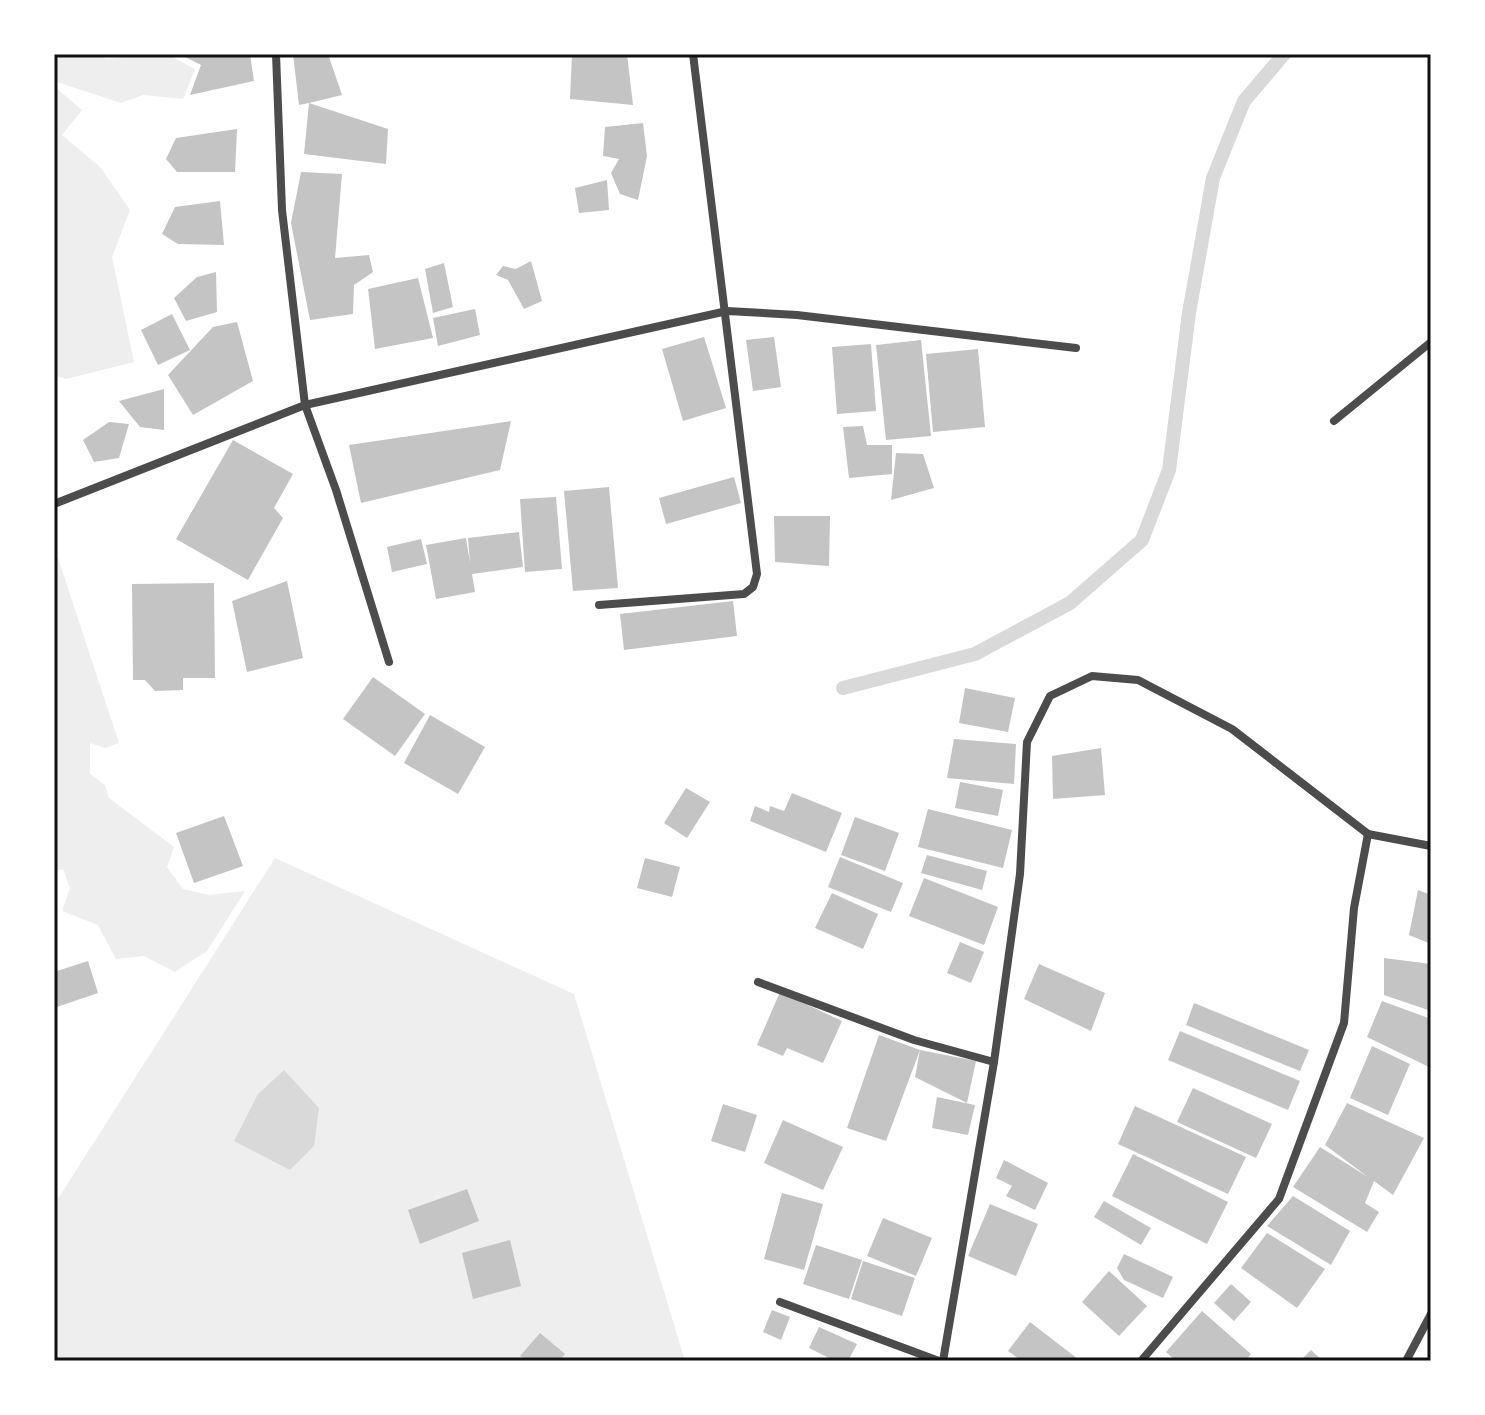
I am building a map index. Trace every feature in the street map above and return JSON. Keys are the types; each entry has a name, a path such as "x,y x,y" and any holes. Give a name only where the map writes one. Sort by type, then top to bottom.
{"street":[{"path":"276,54 282,210 305,405 336,490 389,662"},
{"path":"599,605 744,594 753,587 757,574 693,54"},
{"path":"54,504 305,405 727,311 797,315 1076,348"},
{"path":"1334,421 1431,342"},
{"path":"780,1302 941,1361 994,1062 1020,874 1027,742 1050,696 1092,676 1138,680 1232,729 1368,834 1431,846"},
{"path":"1141,1361 1279,1199 1344,1023 1354,908 1368,834"},
{"path":"758,982 914,1040 994,1062"},
{"path":"1406,1361 1431,1314"}],"shaded area":[{"path":"54,54 102,54 105,59 167,54 195,69 183,99 143,95 121,103 54,81"},
{"path":"54,86 82,110 62,135 100,167 130,210 112,257 134,362 66,379 54,375"},
{"path":"58,558 119,743 105,748 90,743 90,774 105,785 109,798 174,847 167,867 183,889 209,895 245,891 207,951 175,972 144,956 116,959 98,925 62,911 70,888 63,869 54,871 54,560"},
{"path":"275,858 574,994 685,1361 54,1361 54,1205"},
{"path":"284,1070 319,1108 314,1146 290,1170 234,1141 258,1094"}],"building":[{"path":"179,54 250,54 254,81 190,95 201,65"},
{"path":"293,54 328,54 342,95 299,105"},
{"path":"572,54 627,54 633,105 570,99"},
{"path":"309,103 388,129 386,164 304,154"},
{"path":"643,123 647,156 638,200 620,194 611,173 619,159 603,156 605,127"},
{"path":"237,129 235,172 177,172 166,159 176,138"},
{"path":"301,172 342,174 335,258 369,255 373,272 354,285 353,314 310,320 291,223"},
{"path":"607,180 609,210 579,213 575,188"},
{"path":"220,201 224,245 178,244 162,234 175,207"},
{"path":"531,261 542,301 524,309 508,280 496,275 503,266 516,269"},
{"path":"444,263 453,307 433,313 425,269"},
{"path":"216,272 217,312 186,321 174,298 197,277"},
{"path":"418,278 433,338 375,349 368,289"},
{"path":"475,309 480,335 438,346 433,318"},
{"path":"172,314 190,350 158,365 141,330"},
{"path":"237,322 253,381 193,415 168,375 213,327"},
{"path":"704,337 726,408 683,421 662,349"},
{"path":"774,337 781,387 753,391 746,340"},
{"path":"921,340 931,436 886,440 876,345"},
{"path":"871,344 876,411 837,414 832,347"},
{"path":"978,349 985,427 933,432 926,354"},
{"path":"164,389 164,430 140,427 119,401"},
{"path":"511,421 500,470 361,503 349,445"},
{"path":"109,422 129,424 119,458 94,462 83,440"},
{"path":"863,426 867,445 892,445 892,474 849,478 843,427"},
{"path":"233,440 293,474 274,508 283,518 248,580 176,539"},
{"path":"896,453 923,454 934,488 891,500"},
{"path":"734,477 741,503 666,524 659,498"},
{"path":"609,487 618,588 573,591 564,491"},
{"path":"556,497 562,569 525,572 520,499"},
{"path":"774,516 830,516 829,566 775,562"},
{"path":"519,532 523,567 472,574 475,592 436,599 426,545 466,538 470,563 468,538"},
{"path":"421,539 427,564 392,572 387,547"},
{"path":"287,581 303,658 247,672 232,601"},
{"path":"214,583 215,678 183,678 183,690 155,691 145,680 133,680 132,584"},
{"path":"733,601 737,636 624,650 620,614"},
{"path":"373,677 425,714 395,756 343,719"},
{"path":"965,688 1015,698 1008,732 959,723"},
{"path":"430,715 485,747 458,794 404,763"},
{"path":"954,739 1016,744 1014,784 947,778"},
{"path":"1101,748 1105,795 1053,799 1052,756"},
{"path":"960,782 1003,790 998,816 955,808"},
{"path":"686,788 710,802 687,838 664,823"},
{"path":"792,793 842,813 826,852 750,821 755,806 769,812 770,806 784,811"},
{"path":"928,809 1012,830 1003,868 918,847"},
{"path":"224,816 243,866 194,883 176,833"},
{"path":"855,817 899,833 885,871 841,855"},
{"path":"927,855 987,871 982,890 921,873"},
{"path":"840,857 903,883 891,912 828,887"},
{"path":"645,858 680,867 672,897 637,888"},
{"path":"924,878 998,907 984,945 909,916"},
{"path":"1418,890 1431,895 1431,944 1409,935"},
{"path":"832,893 878,914 863,949 815,928"},
{"path":"960,942 984,952 971,983 947,973"},
{"path":"1384,958 1431,964 1431,1011 1384,995"},
{"path":"88,961 98,993 54,1008 54,972"},
{"path":"1039,964 1105,993 1091,1031 1024,999"},
{"path":"780,992 842,1021 823,1063 787,1048 783,1056 757,1045"},
{"path":"1382,1001 1431,1019 1431,1068 1367,1037"},
{"path":"1194,1003 1309,1050 1300,1071 1186,1025"},
{"path":"1180,1031 1300,1081 1288,1110 1168,1060"},
{"path":"879,1035 920,1050 886,1141 847,1128"},
{"path":"1372,1046 1410,1064 1388,1115 1350,1098"},
{"path":"920,1050 976,1061 967,1103 915,1077"},
{"path":"1193,1088 1272,1124 1256,1158 1177,1122"},
{"path":"937,1097 975,1105 968,1135 932,1128"},
{"path":"1347,1103 1424,1138 1393,1195 1374,1181 1365,1203 1379,1212 1367,1232 1293,1187 1320,1147 1368,1177 1325,1145"},
{"path":"723,1104 757,1115 745,1152 711,1141"},
{"path":"1135,1106 1246,1157 1228,1194 1118,1144"},
{"path":"783,1120 843,1147 823,1190 764,1163"},
{"path":"1133,1154 1228,1202 1207,1244 1112,1196"},
{"path":"1004,1160 1048,1183 1035,1210 1006,1196 1012,1186 996,1178"},
{"path":"467,1189 479,1221 420,1244 408,1210"},
{"path":"782,1193 823,1204 804,1270 764,1259"},
{"path":"1293,1196 1350,1231 1331,1265 1267,1226"},
{"path":"1104,1201 1151,1228 1141,1245 1094,1217"},
{"path":"990,1204 1038,1224 1016,1276 968,1256"},
{"path":"883,1218 932,1238 916,1276 867,1256"},
{"path":"1267,1233 1325,1269 1297,1308 1241,1268"},
{"path":"510,1240 521,1286 473,1299 462,1253"},
{"path":"816,1245 862,1260 849,1299 803,1284"},
{"path":"1124,1254 1173,1277 1163,1298 1124,1280 1117,1268"},
{"path":"863,1261 915,1278 902,1316 851,1299"},
{"path":"1109,1271 1147,1306 1119,1336 1082,1302"},
{"path":"1231,1284 1251,1302 1234,1321 1214,1303"},
{"path":"772,1310 790,1317 781,1340 763,1332"},
{"path":"1202,1311 1251,1354 1245,1361 1176,1361 1166,1352"},
{"path":"1030,1322 1078,1359 1022,1361 1008,1351"},
{"path":"819,1327 857,1344 848,1361 835,1361 809,1348"},
{"path":"540,1333 565,1354 559,1361 527,1361 520,1356"},
{"path":"1311,1350 1323,1361 1300,1361"}],"waterway":[{"path":"843,688 975,654 1070,603 1142,540 1169,470 1189,313 1213,178 1244,101 1284,54"}]}
